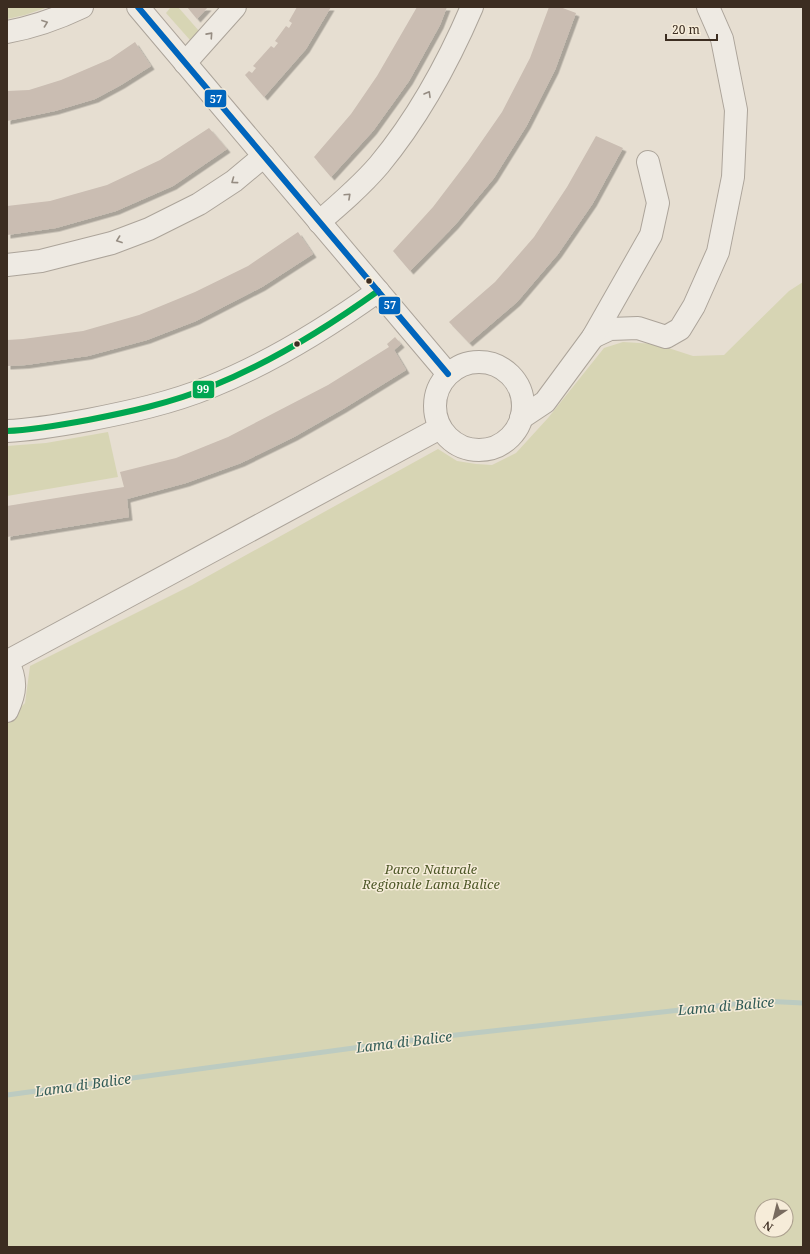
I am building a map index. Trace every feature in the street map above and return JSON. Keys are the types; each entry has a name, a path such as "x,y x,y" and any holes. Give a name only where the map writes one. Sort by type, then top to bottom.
{"street":[{"path":"7,32 32,27 82,7"},
{"path":"138,7 448,374"},
{"path":"185,63 235,7"},
{"path":"319,222 362,182 404,133 426,98 448,58 472,7"},
{"path":"593,337 610,329 638,328 666,337 680,329 694,306 718,252 733,177 736,110 722,39 708,7"},
{"path":"7,265 41,261 112,243 150,229 199,204 234,181 264,156"},
{"path":"521,418 545,402 593,337 651,236 658,203 648,162"},
{"path":"7,431 54,426 108,416 156,405 210,387 261,365 311,336 378,291"},
{"path":"479,363 492,365 504,371 514,380 520,392 523,405 521,418 515,432 505,442 492,448 477,450 463,447 450,440 440,428 436,416 435,404 438,391 448,374 465,365 479,363"},
{"path":"7,712 13,698 14,681 7,661 440,428"}],"green space":[{"path":"7,7 48,7 25,15 7,19"},
{"path":"171,7 178,7 199,31 190,40 166,13"},
{"name":"Parco Naturale Regionale Lama Balice","path":"803,282 803,1247 7,1247 7,721 25,703 30,666 192,585 438,449 457,461 492,465 516,453 548,418 604,348 623,342 656,344 693,356 724,355 789,291"},
{"path":"108,432 118,477 7,496 7,446 46,443"}],"building":[{"path":"187,7 208,7 197,19"},
{"path":"297,7 331,7 306,49 264,97 245,75 249,71 252,73 256,68 253,66 271,46 274,48 278,43 275,41 286,26 289,28 292,23 289,21"},
{"path":"417,7 447,7 440,25 409,81 373,131 331,177 314,157 351,114 377,76"},
{"path":"549,7 560,7 576,13 555,70 527,125 494,178 455,225 410,271 393,251 433,207 468,161 502,112 530,58"},
{"path":"135,42 151,66 121,85 95,99 55,111 7,121 7,91 29,90 61,80 110,59"},
{"path":"209,128 227,149 173,186 116,211 56,228 7,235 7,206 50,201 107,185 160,160"},
{"path":"596,136 623,148 593,203 558,254 517,302 469,343 449,322 495,282 534,237 567,187"},
{"path":"298,232 313,254 262,287 196,321 147,340 88,356 26,365 7,366 7,340 83,331 139,315 195,292 248,266"},
{"path":"395,337 401,344 394,350 406,370 294,437 241,463 186,483 127,499 129,517 7,537 7,506 124,487 120,472 176,458 228,437 328,385 389,347 387,344"}],"waterway":[{"name":"Lama di Balice","path":"7,1095 420,1039 761,1001 803,1003"}],"transit line":[{"name":"57","path":"138,7 448,374"},
{"name":"99","path":"7,431 48,427 103,417 150,406 195,393 232,378 276,356 338,319 378,291"}]}
